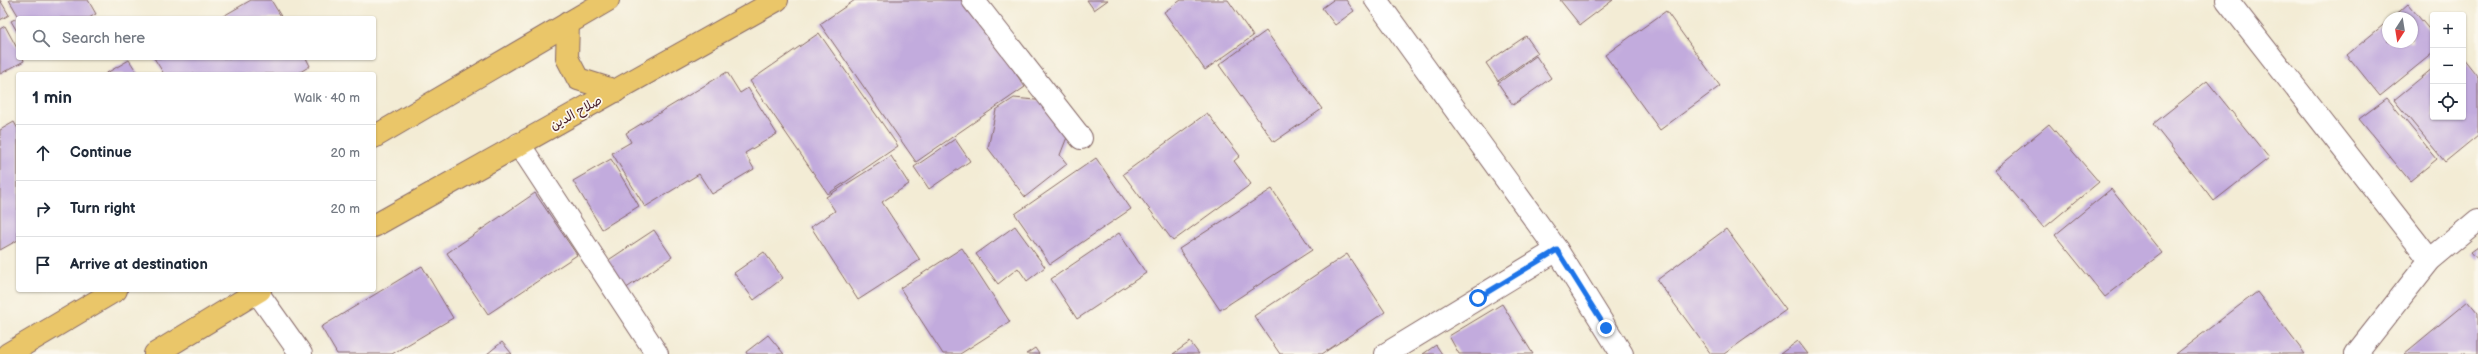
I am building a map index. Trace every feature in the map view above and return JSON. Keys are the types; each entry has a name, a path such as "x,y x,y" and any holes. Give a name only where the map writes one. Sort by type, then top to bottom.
{"highway":[{"path":"376,137 568,22 608,0"},
{"name":"صلاح الدين","path":"376,225 777,0"},
{"path":"568,22 567,58 578,79 616,91"},
{"path":"8,354 113,292"},
{"path":"155,354 256,292"}],"street":[{"path":"973,0 1081,138"},
{"path":"1376,0 1557,250 1622,354"},
{"path":"2227,0 2430,260"},
{"path":"519,144 657,354"},
{"path":"2359,353 2430,260 2478,220"},
{"path":"1386,354 1557,250"},
{"path":"259,292 301,354"}],"building":[{"path":"0,0 9,15 0,20"},
{"path":"9,0 88,0 96,14 92,16 18,16"},
{"path":"251,0 271,0 281,16 223,16"},
{"path":"855,0 965,0 1025,87 916,162 820,24"},
{"path":"1087,0 1108,0 1094,10"},
{"path":"1181,0 1228,0 1253,36 1205,70 1164,12"},
{"path":"1333,0 1346,0 1354,11 1335,25 1322,8"},
{"path":"1560,0 1613,0 1580,25"},
{"path":"2408,4 2415,12 2399,12"},
{"path":"1666,11 1720,86 1660,130 1605,55"},
{"path":"2418,16 2430,30 2430,55 2380,96 2347,55 2382,26 2382,48 2418,48"},
{"path":"16,18 16,30 11,21"},
{"path":"5,26 16,46 16,60 24,61 0,74 0,29"},
{"path":"1266,31 1322,109 1274,142 1219,65"},
{"path":"819,33 898,146 828,194 750,81"},
{"path":"1526,36 1538,53 1498,81 1486,63"},
{"path":"1536,56 1551,78 1513,105 1498,83"},
{"path":"129,60 137,72 108,72"},
{"path":"155,60 307,60 310,66 300,72 163,72"},
{"path":"2466,62 2478,77 2478,135 2445,162 2394,100 2430,70 2430,120 2466,120"},
{"path":"727,72 740,93 748,88 777,134 745,153 754,169 712,194 699,174 645,207 612,153 631,142 626,133"},
{"path":"2207,81 2269,158 2214,201 2153,124"},
{"path":"1014,98 1046,101 1069,132 1060,155 1067,164 1025,197 988,148 996,110"},
{"path":"2387,98 2437,159 2410,181 2359,119"},
{"path":"1207,113 1240,156 1234,161 1251,184 1173,241 1123,174"},
{"path":"14,122 16,126 16,241 0,250 0,130"},
{"path":"2049,124 2099,182 2044,228 1994,170"},
{"path":"955,139 970,161 929,189 914,167"},
{"path":"891,156 909,184 882,202 920,260 858,300 811,227 835,211 826,197"},
{"path":"1096,158 1131,209 1050,264 1015,214"},
{"path":"611,159 639,206 602,229 573,181"},
{"path":"1272,189 1312,250 1220,310 1179,249"},
{"path":"2111,189 2162,253 2105,297 2055,235"},
{"path":"535,193 577,255 488,314 447,253"},
{"path":"1015,226 1045,267 1027,281 1018,268 998,284 976,254"},
{"path":"1726,229 1786,310 1724,354 1711,354 1657,280"},
{"path":"654,230 672,257 622,291 604,263"},
{"path":"1119,233 1146,273 1077,319 1051,279"},
{"path":"2478,247 2478,260 2471,252"},
{"path":"962,248 1010,322 960,354 943,354 900,288"},
{"path":"764,252 783,278 754,300 734,273"},
{"path":"1347,254 1385,312 1322,354 1280,354 1254,316"},
{"path":"422,266 453,318 392,354 337,354 321,327"},
{"path":"2257,292 2305,354 2176,354"},
{"path":"2468,301 2478,313 2478,354 2404,354"},
{"path":"1502,304 1533,354 1459,354 1449,336"},
{"path":"768,335 784,354 747,354 746,352"},
{"path":"1798,341 1808,354 1780,354"},
{"path":"502,342 512,354 487,354"},
{"path":"1190,342 1199,354 1173,354"},
{"path":"1436,345 1442,354 1423,354"},
{"path":"1035,348 1039,354 1026,354"}],"route":[{"path":"1478,298 1557,250 1606,328"}]}
